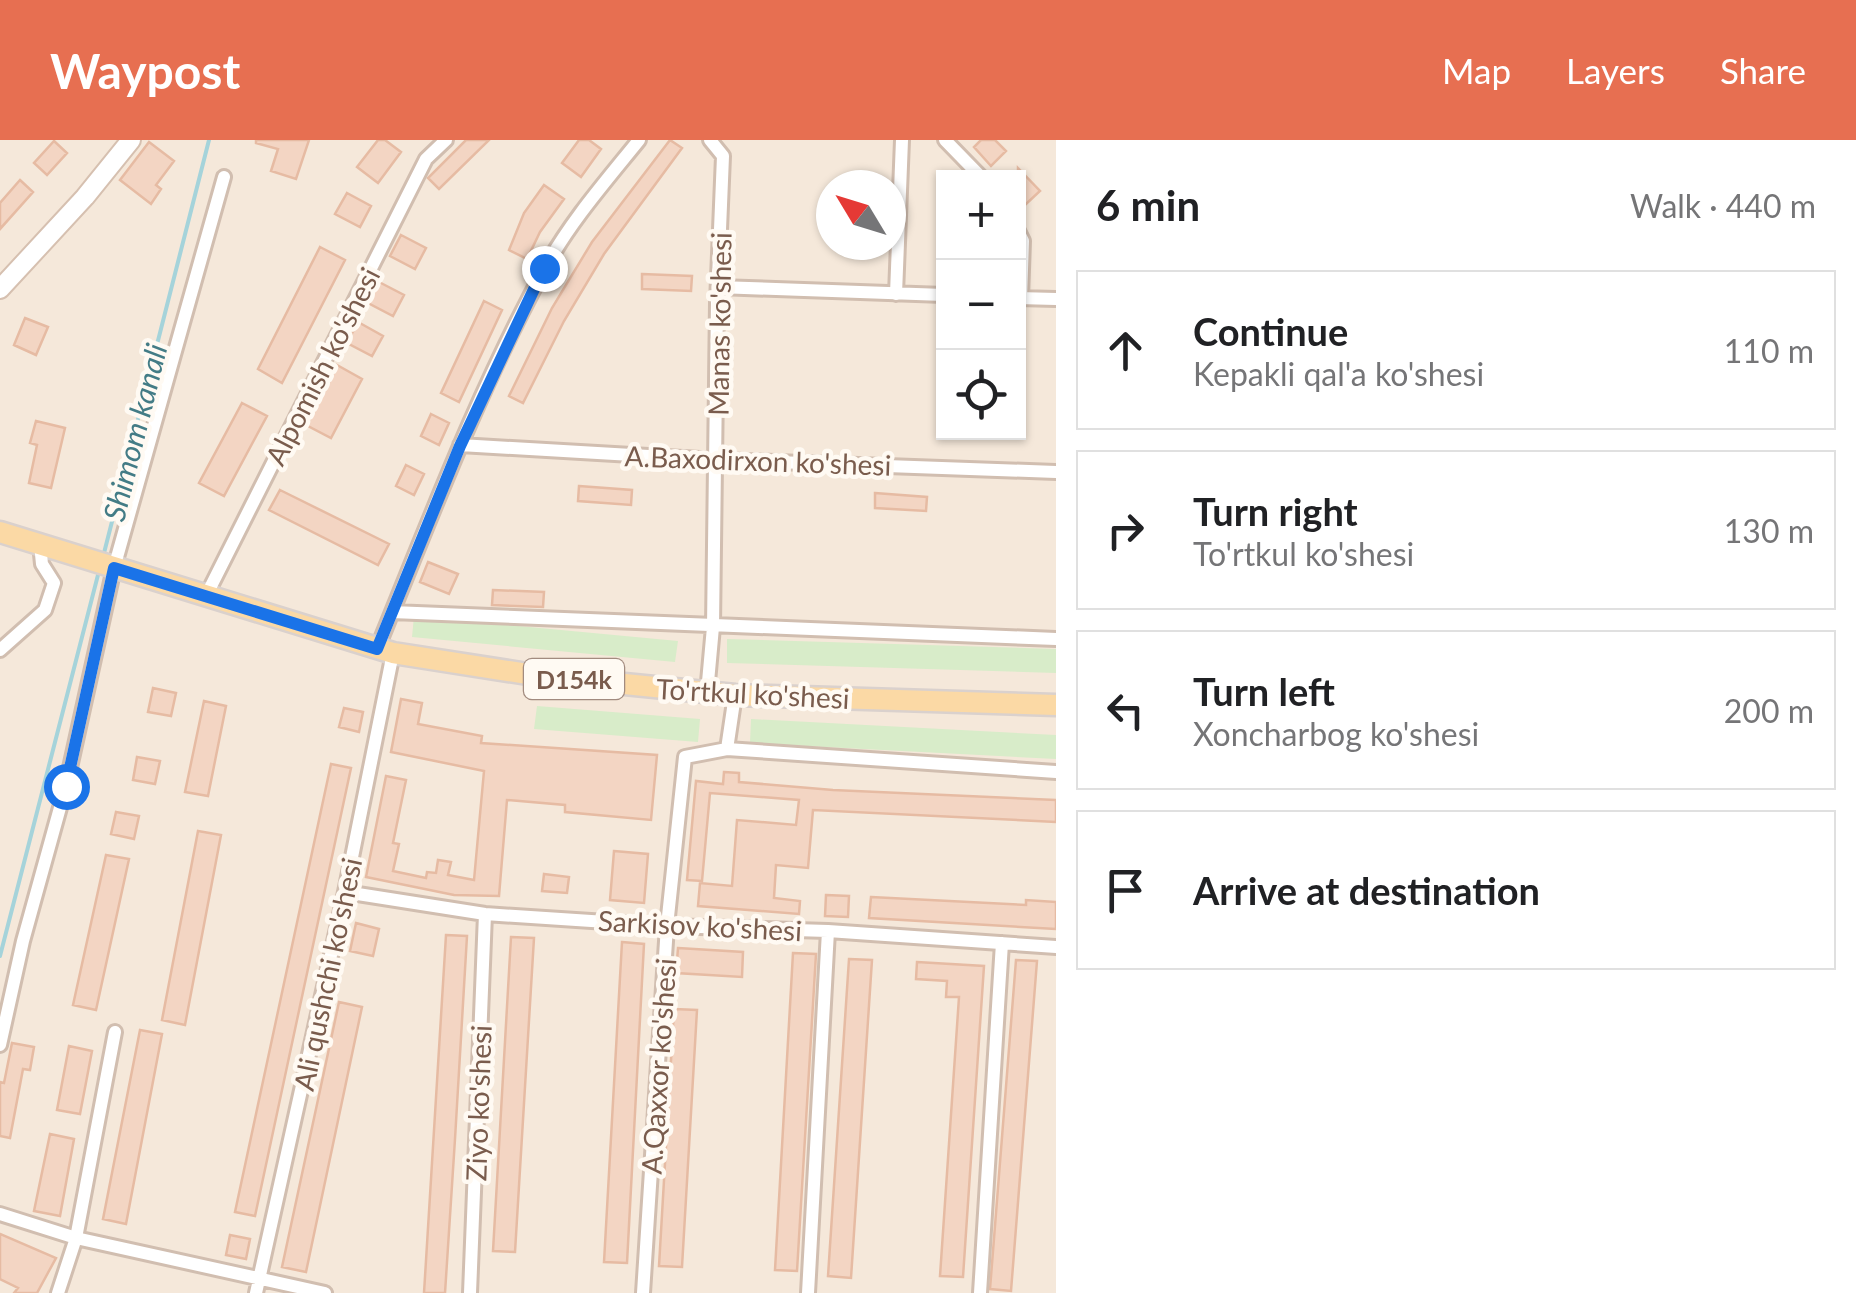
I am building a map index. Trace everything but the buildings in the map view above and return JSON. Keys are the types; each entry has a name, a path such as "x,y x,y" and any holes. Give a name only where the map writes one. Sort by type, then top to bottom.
{"main road":[{"path":"0,289 85,197 131,140"},
{"name":"D154k","path":"0,532 110,566"},
{"name":"To'rtkul ko'shesi","path":"110,566 385,651 534,675 735,696 1056,705"}],"street":[{"name":"Alpomish ko'shesi","path":"206,598 426,159 446,140"},
{"name":"Ali qushchi ko'shesi","path":"256,1293 345,892 392,612 460,446 544,268 639,140"},
{"name":"Manas ko'shesi","path":"707,692 713,627 724,156 710,140"},
{"path":"896,294 902,140"},
{"path":"945,140 974,170"},
{"path":"0,1045 22,941 66,786 110,566 224,177"},
{"path":"718,287 936,296"},
{"path":"1026,298 1056,299"},
{"name":"A.Baxodirxon ko'shesi","path":"460,446 1056,472"},
{"path":"0,650 44,610 54,583 42,564 40,544"},
{"path":"392,612 1056,640"},
{"path":"735,696 727,749 1056,772"},
{"name":"A.Qaxxor ko'shesi","path":"643,1293 667,926 685,757 727,749"},
{"name":"Sarkisov ko'shesi","path":"345,892 485,914 1056,947"},
{"name":"Ziyo ko'shesi","path":"470,1293 485,914"},
{"path":"808,1293 828,931"},
{"path":"980,1293 1002,944"},
{"path":"58,1293 76,1238 114,1032"},
{"path":"0,1214 76,1238 325,1293"}],"shaded area":[{"path":"0,140 1056,140 1056,1293 0,1293"}],"green space":[{"path":"414,616 678,641 675,662 412,637"},
{"path":"727,639 1056,649 1056,673 727,663"},
{"path":"537,706 700,719 698,742 534,729"},
{"path":"751,719 1056,735 1056,759 750,743"}],"waterway":[{"name":"Shimom kanali","path":"103,557 209,140"},
{"name":"Shimom kanali","path":"0,956 99,571"}],"route":[{"path":"66,786 114,568 377,649 460,446 544,268"}]}
